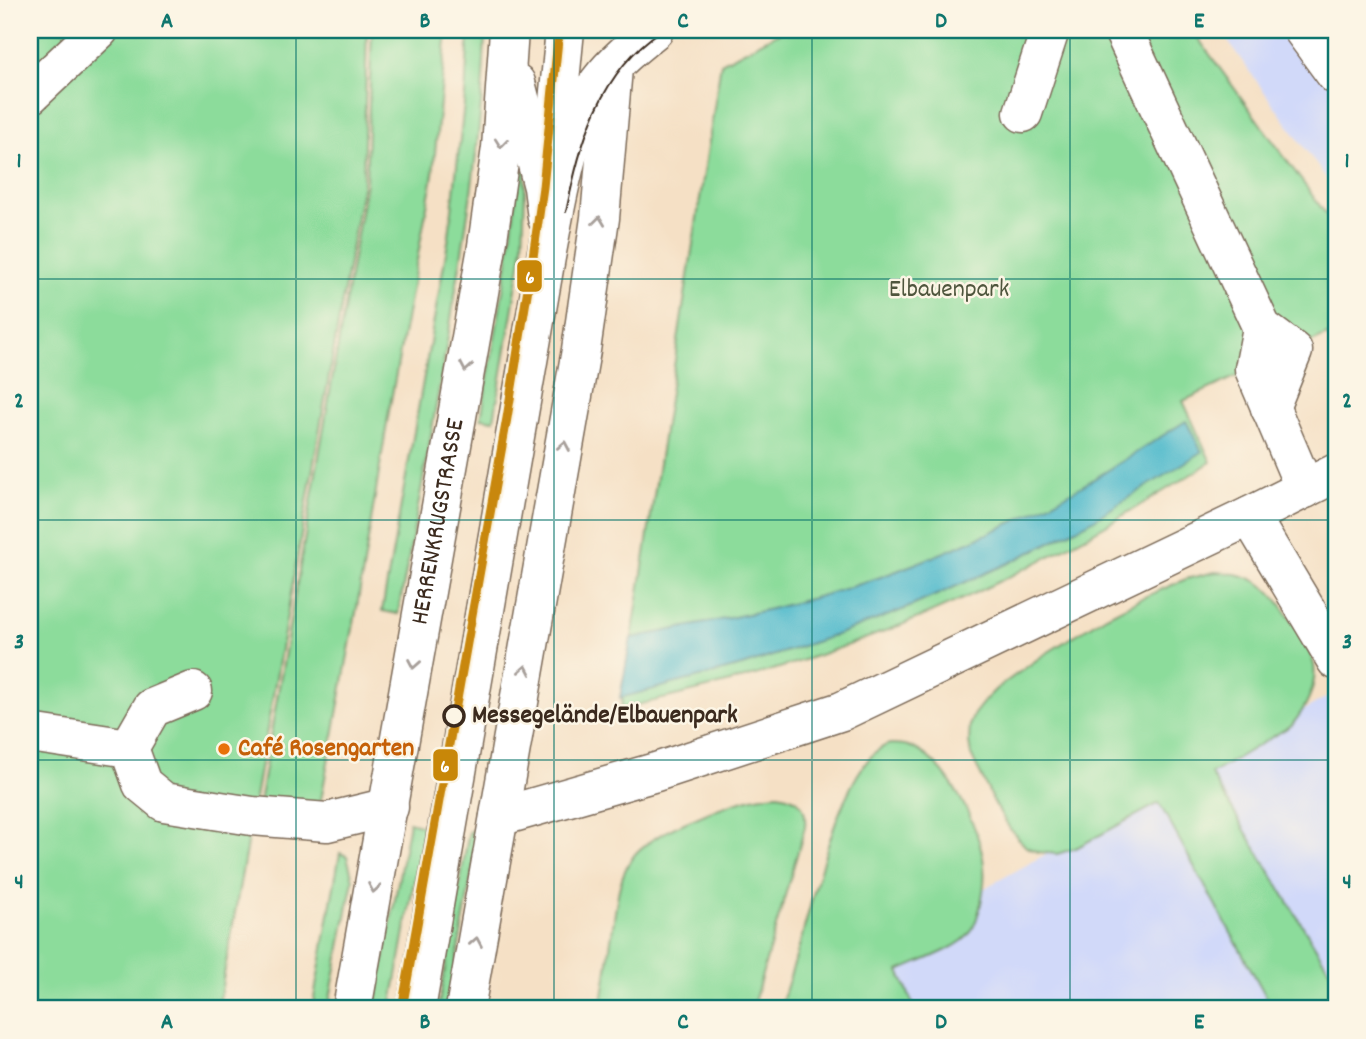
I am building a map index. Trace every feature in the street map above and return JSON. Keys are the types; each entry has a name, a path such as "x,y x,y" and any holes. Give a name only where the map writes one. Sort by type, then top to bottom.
{"street":[{"path":"30,95 99,30"},
{"path":"546,257 547,211 565,30"},
{"path":"416,1009 555,211 575,131 614,47 654,30"},
{"path":"1023,113 1050,30"},
{"path":"499,817 656,772 842,710 1321,481 1270,408 1254,369 1262,328 1123,30"},
{"path":"1303,30 1336,75"},
{"path":"508,40 547,211"},
{"name":"HERRENKRUGSTRASSE","path":"352,1009 486,253 501,148 508,40"},
{"path":"465,1009 581,350 600,218 614,47"},
{"path":"1250,516 1336,660"},
{"path":"193,691 152,708 129,748 142,784 164,802 252,816 327,822 389,807"},
{"path":"30,733 129,748"}],"shaded area":[{"path":"1220,30 1336,30 1336,192"},
{"path":"1336,692 1336,1009 824,1009 944,911"}],"green space":[{"path":"30,30 367,30 363,182 218,1009 30,1009"},
{"path":"372,30 447,30 433,174 320,805 259,803 366,183"},
{"path":"469,30 485,30 477,143 449,331 398,614 382,611 449,236 465,95"},
{"name":"Elbauenpark","path":"784,30 1192,30 1336,228 1336,349 1327,335 1183,401 1211,462 1136,508 1021,571 942,608 837,649 751,676 621,709 721,63"},
{"path":"521,160 526,161 523,247 494,420 481,418 508,261"},
{"path":"1215,572 1243,576 1264,586 1280,603 1313,660 1312,689 1292,725 1211,774 1336,981 1336,1009 1273,1009 1159,803 1076,848 1057,854 1038,852 1026,847 1010,829 971,755 970,724 974,714 996,689 1106,616 1186,579"},
{"path":"890,744 909,746 938,767 950,781 977,833 982,851 984,882 982,901 974,927 965,939 957,944 899,971 915,1009 780,1009 821,867 844,802 873,754"},
{"path":"778,794 791,797 800,803 805,813 805,827 752,1009 601,1009 618,894 624,872 636,853 664,832 716,809 746,799"},
{"path":"409,822 424,826 391,1009 375,1009"},
{"path":"469,831 479,833 448,1009 438,1009"},
{"path":"340,853 347,856 353,880 328,1009 312,1009"}],"water":[{"path":"1186,421 1202,452 1088,523 1011,562 905,609 839,634 742,666 620,698 631,638 797,602 918,563 990,533 1060,498"}],"tram line":[{"path":"566,212 586,134 608,87 640,47 662,30"}],"transit line":[{"name":"6","path":"402,1009 533,257 559,30"}],"place":[{"name":"Messegelände/Elbauenpark","path":"454,716"},
{"name":"Café Rosengarten","path":"224,749"}]}
